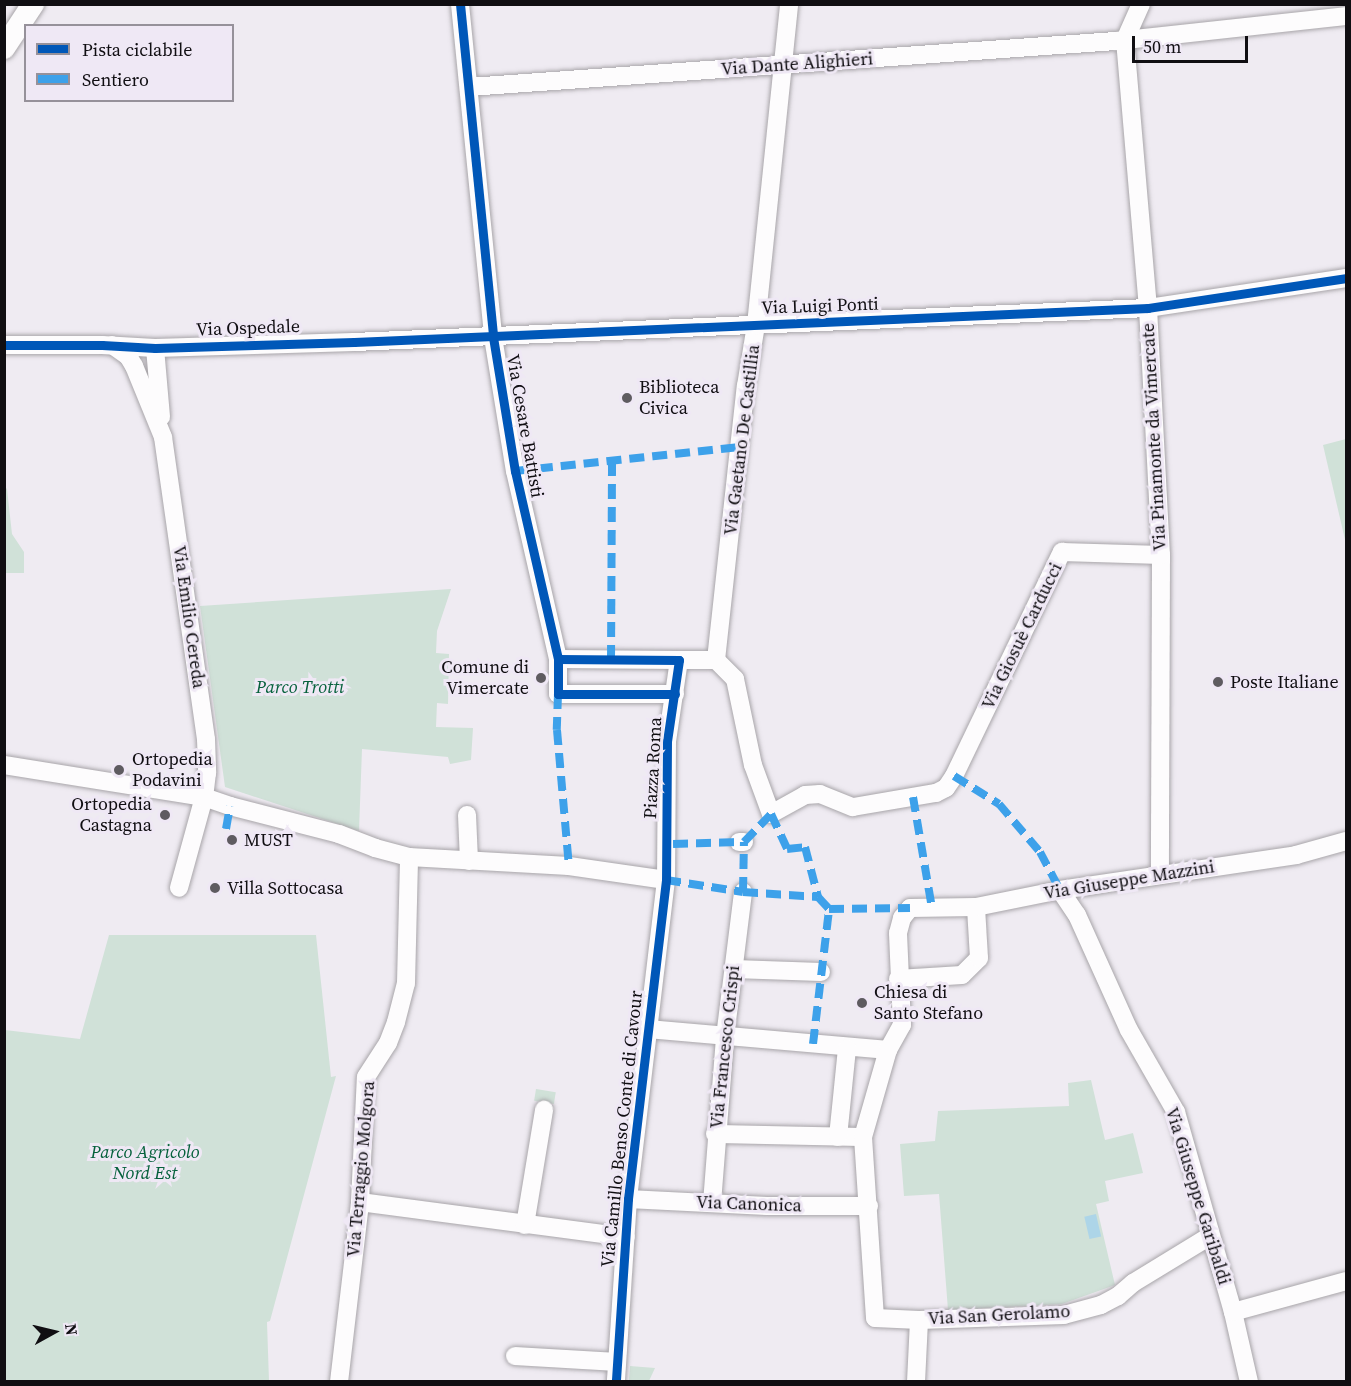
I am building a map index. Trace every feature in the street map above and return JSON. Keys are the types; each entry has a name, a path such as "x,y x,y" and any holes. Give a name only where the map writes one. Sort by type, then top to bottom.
{"street":[{"path":"4,48 33,4"},
{"name":"Via Cesare Battisti","path":"460,4 493,337 515,471 558,660 558,694 675,694"},
{"name":"Via Gaetano De Castillia","path":"716,660 756,325 789,4"},
{"name":"Via Pinamonte da Vimercate","path":"1141,4 1125,40 1148,308 1161,555 1160,874"},
{"name":"Via Dante Alighieri","path":"469,87 1125,40 1347,16"},
{"name":"Via Luigi Ponti","path":"493,337 1148,308 1347,278"},
{"name":"Via Ospedale","path":"4,345 112,345 155,348 493,337"},
{"name":"Via Emilio Cereda","path":"112,345 128,356 134,366 163,437"},
{"name":"Via Emilio Cereda","path":"155,348 163,437 206,739 207,773 204,797 179,888"},
{"name":"Via Giosuè Carducci","path":"716,660 735,679 753,765 771,814 805,795 820,794 853,807 936,793 946,788 954,776 1062,552 1161,555"},
{"path":"558,660 716,660"},
{"name":"Piazza Roma","path":"666,880 670,844 667,741 679,660"},
{"path":"4,765 204,797 240,809 339,834 375,848 409,857 569,866 666,880"},
{"path":"467,815 469,861"},
{"name":"Via Giuseppe Mazzini","path":"898,979 899,927 902,918 910,908 976,907 1060,890 1296,855 1347,841"},
{"name":"Via Terraggio Molgora","path":"339,1382 360,1202 366,1077 388,1043 406,983 409,857"},
{"name":"Via Camillo Benso Conte di Cavour","path":"616,1382 628,1199 666,880"},
{"name":"Via Giuseppe Garibaldi","path":"1060,890 1077,915 1129,1030 1176,1112 1233,1312 1250,1382"},
{"name":"Via Francesco Crispi","path":"712,1203 725,1037 743,892"},
{"path":"869,1206 863,1137 888,1050 902,1025 898,979 962,975 979,958 976,907"},
{"path":"734,969 821,972"},
{"path":"648,1029 888,1050"},
{"path":"838,1137 847,1048"},
{"path":"525,1226 544,1110"},
{"path":"716,1134 863,1137"},
{"name":"Via Canonica","path":"628,1199 869,1206"},
{"path":"360,1202 525,1226 626,1237"},
{"name":"Via San Gerolamo","path":"869,1206 875,1318 919,1320 1064,1315 1101,1305 1210,1236"},
{"path":"1233,1312 1347,1281"},
{"path":"916,1382 919,1320"},
{"path":"515,1356 617,1362"}],"green space":[{"path":"1346,439 1346,544 1323,445"},
{"path":"5,487 12,534 24,552 24,573 5,573"},
{"name":"Parco Trotti","path":"451,589 437,631 436,653 449,654 448,704 437,703 436,727 473,728 471,760 450,764 448,757 362,749 359,831 225,787 200,606"},
{"name":"Parco Agricolo Nord Est","path":"109,935 316,935 331,1077 336,1076 270,1321 267,1322 269,1381 5,1381 5,1030 80,1039"},
{"path":"1091,1080 1105,1140 1133,1133 1143,1173 1105,1181 1109,1201 1096,1204 1115,1285 1062,1304 948,1310 939,1194 904,1196 900,1144 935,1141 938,1111 1069,1106 1068,1083"},
{"path":"536,1089 556,1092 554,1104 534,1101"},
{"path":"630,1366 655,1368 649,1381 629,1381"}],"water":[{"path":"1096,1214 1101,1236 1089,1239 1084,1217"}],"marked path":[{"path":"515,471 740,447"},
{"path":"611,660 612,461"},
{"path":"558,694 557,730 569,866"},
{"path":"954,776 999,804 1040,852 1060,890"},
{"path":"913,797 932,908"},
{"path":"226,829 230,806"},
{"path":"743,892 744,842 771,814 787,849 805,847 818,897"},
{"path":"673,844 739,842"},
{"path":"666,880 743,892 818,897 829,909"},
{"path":"829,909 910,908"},
{"path":"813,1044 829,909"}],"cycle path":[{"path":"460,4 493,337 515,471 558,659 558,694 675,694"},
{"path":"4,345 102,345 155,348 354,342 1148,308 1346,278"},
{"path":"558,659 679,660 667,741 666,880 628,1199 616,1382"}],"place":[{"name":"Biblioteca Civica","path":"627,398"},
{"name":"Comune di Vimercate","path":"541,678"},
{"name":"Poste Italiane","path":"1218,682"},
{"name":"Ortopedia Podavini","path":"119,770"},
{"name":"Ortopedia Castagna","path":"165,815"},
{"name":"MUST","path":"232,840"},
{"name":"Villa Sottocasa","path":"215,888"},
{"name":"Chiesa di Santo Stefano","path":"862,1003"}]}
